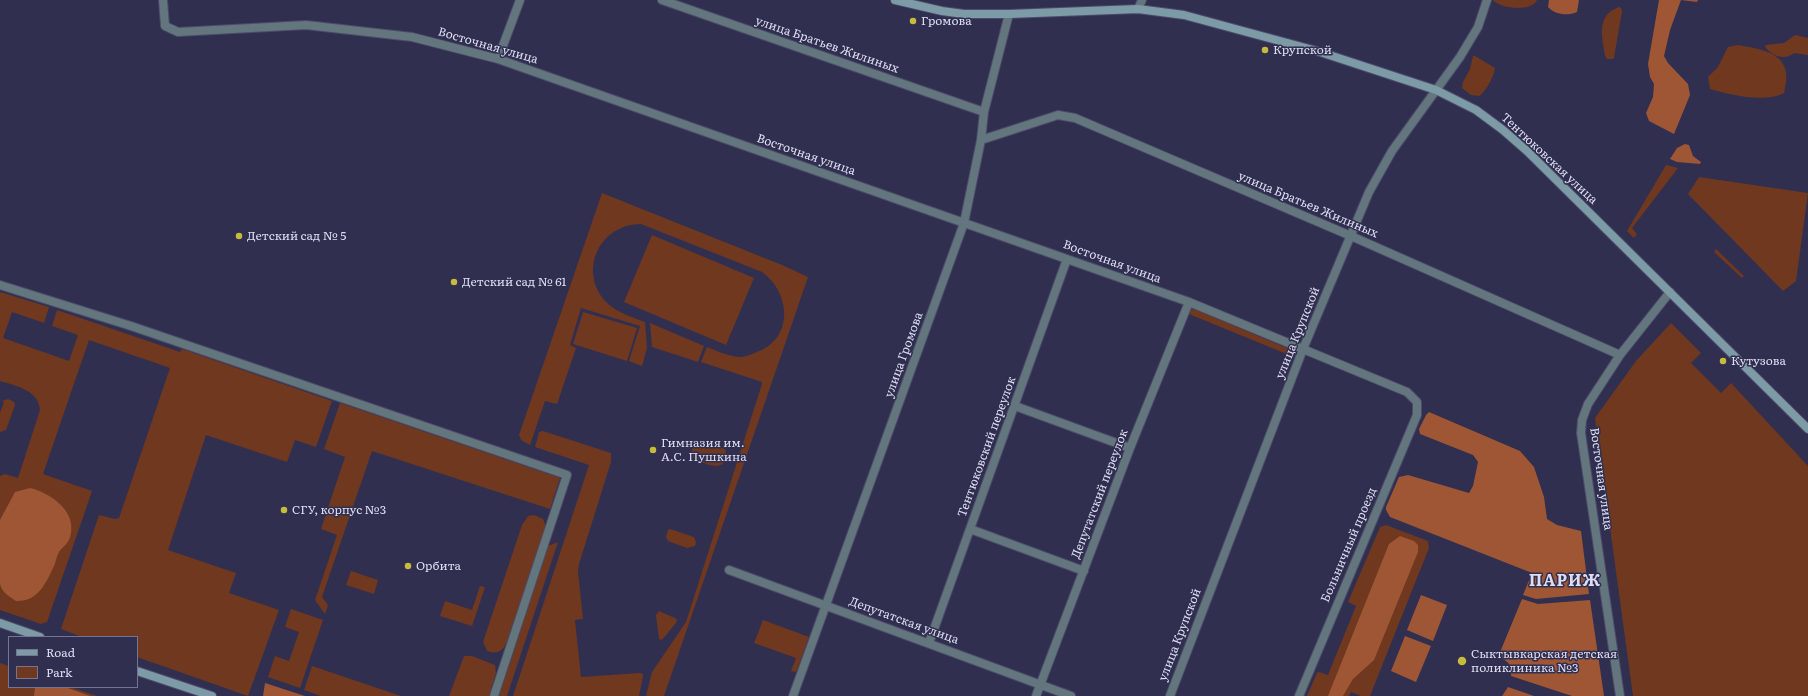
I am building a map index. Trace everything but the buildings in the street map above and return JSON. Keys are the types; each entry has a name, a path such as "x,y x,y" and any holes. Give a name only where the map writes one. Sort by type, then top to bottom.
{"street":[{"name":"Восточная улица","path":"163,0 165,26 178,32 306,25 412,37 498,59 1189,302 1407,392 1417,402"},
{"path":"498,59 520,0"},
{"name":"улица Братьев Жилиных","path":"662,0 984,112"},
{"name":"Тентюковская улица","path":"895,0 942,11 964,14 1009,14 1138,9 1184,15 1245,30 1317,51 1436,90 1476,110 1513,138 1808,429"},
{"path":"1138,9 1142,0"},
{"name":"улица Крупской","path":"1170,696 1303,349 1369,192 1392,151 1460,57 1478,27 1487,0"},
{"name":"улица Громова","path":"793,696 964,223 981,140 984,112 1009,14"},
{"name":"улица Братьев Жилиных","path":"981,140 1058,115 1075,118 1351,236 1620,355"},
{"name":"Тентюковский переулок","path":"929,643 1067,259"},
{"path":"0,285 131,326 567,475 494,696"},
{"name":"Восточная улица","path":"1620,696 1581,433 1582,420 1588,404 1620,355 1670,292"},
{"name":"Депутатский переулок","path":"1036,696 1130,448 1189,302"},
{"name":"Больничный проезд","path":"1299,696 1417,415 1417,402"},
{"path":"1015,406 1130,448"},
{"path":"970,529 1084,570"},
{"name":"Депутатская улица","path":"728,570 1071,696"},
{"path":"0,623 37,636"},
{"path":"138,671 212,696"}],"green space":[{"path":"1493,0 1537,0 1534,4 1529,6 1516,8 1502,5"},
{"path":"1619,7 1622,11 1614,58 1607,59 1605,56 1602,27 1607,15"},
{"path":"1795,35 1808,38 1808,55 1794,53 1787,57 1783,57 1771,53 1765,47 1766,45 1784,43"},
{"path":"1738,45 1769,52 1782,62 1786,70 1784,93 1776,96 1758,98 1737,96 1710,89 1708,77 1718,67 1728,47"},
{"path":"1473,56 1495,68 1489,84 1479,96 1471,95 1462,88 1463,82 1470,69"},
{"path":"1666,165 1678,168 1632,228 1637,234 1634,238 1627,231"},
{"path":"1699,177 1808,193 1796,281 1783,291 1688,194"},
{"path":"602,193 782,265 808,277 664,696 646,696 652,672 686,622 762,384 762,382 701,362 707,347 739,357 757,352 769,345 778,336 783,326 783,302 771,281 762,272 641,224 626,226 614,232 604,241 597,252 594,264 594,278 598,291 607,303 620,312 645,322 647,348 642,366 629,361 640,326 581,308 570,345 576,348 557,404 545,401 530,445 521,440 519,435"},
{"path":"652,235 754,278 726,345 624,302"},
{"path":"1716,249 1744,276 1742,278 1714,252"},
{"path":"0,292 49,307 44,323 12,312 3,338 69,361 78,335 52,326 57,310 180,352 182,349 332,401 316,447 295,440 287,462 206,435 168,550 236,573 229,593 279,610 248,696 138,657 138,636 79,636 61,629 99,515 115,519 119,518 170,368 89,340 43,474 92,491 47,622 41,624 0,610 0,476 5,474 18,478 40,410 39,403 31,393 19,387 0,381"},
{"path":"1194,309 1289,349 1291,352 1289,355 1189,314 1190,310"},
{"path":"583,312 637,328 627,361 573,344"},
{"path":"650,323 704,346 698,362 652,347"},
{"path":"1671,323 1701,353 1691,363 1721,393 1731,383 1808,466 1808,696 1633,696 1595,418 1636,361"},
{"path":"8,399 14,402 15,405 6,430 0,432 0,413 4,402 2,401"},
{"path":"340,403 560,478 550,509 372,451 322,597 328,605 325,614 315,600 337,535 321,529 345,457 324,449"},
{"path":"543,431 611,453 611,462 578,571 583,619 575,620 581,677 640,673 643,674 643,676 639,696 513,696 589,465 535,447 539,432"},
{"path":"701,440 725,449 727,456 722,464 714,466 695,460 691,452 695,442"},
{"path":"534,515 543,519 546,527 508,639 503,649 500,651 487,651 483,642 522,525 528,516"},
{"path":"1386,525 1428,541 1429,548 1370,696 1361,696 1351,692 1349,696 1307,696 1317,673 1319,672 1328,675 1356,606 1348,602 1380,527"},
{"path":"670,529 694,537 696,542 695,546 687,548 668,541 666,537 668,530"},
{"path":"558,542 507,696 499,696 548,546"},
{"path":"351,571 378,580 374,594 346,585"},
{"path":"480,586 485,587 472,626 440,616 445,601 472,610"},
{"path":"291,609 323,620 300,688 268,677 275,656 289,661 299,632 285,627"},
{"path":"659,611 677,619 676,623 662,640 659,639 656,615"},
{"path":"763,620 809,637 796,672 791,671 796,658 754,643"},
{"path":"464,656 472,656 495,665 496,673 489,696 449,696"},
{"path":"0,663 8,666 8,688 73,688 97,696 0,696"},
{"path":"312,666 401,696 321,696 304,690"}],"shaded area":[{"path":"1549,0 1579,0 1577,12 1566,14 1554,12 1548,7"},
{"path":"1659,0 1681,0 1670,30 1664,56 1668,63 1688,84 1690,95 1674,134 1649,121 1646,113 1653,97 1654,84 1650,77 1648,64"},
{"path":"1681,0 1698,0 1697,2"},
{"path":"1685,144 1689,145 1693,156 1701,162 1700,164 1677,162 1670,159 1677,148"},
{"path":"1429,412 1520,451 1534,467 1544,497 1547,519 1557,525 1581,531 1589,594 1536,599 1523,595 1532,573 1390,517 1386,507 1399,477 1408,475 1469,493 1473,486 1478,462 1473,455 1420,434 1419,429"},
{"path":"30,488 46,494 61,505 70,520 70,537 59,552 51,572 44,585 36,595 24,600 16,601 4,592 0,584 0,520 15,492"},
{"path":"1400,536 1414,541 1418,545 1418,552 1374,660 1353,679 1343,696 1328,696 1389,544"},
{"path":"1421,595 1447,605 1433,641 1407,630"},
{"path":"1522,599 1538,604 1590,600 1604,696 1572,696 1511,676 1509,664 1505,660 1498,657"},
{"path":"1405,636 1431,646 1416,682 1391,671"},
{"path":"265,683 305,696 263,696"},
{"path":"1508,687 1534,696 1502,696"},
{"path":"35,688 68,688 90,696 34,696"}],"place":[{"name":"Громова","path":"913,21"},
{"name":"Крупской","path":"1265,50"},
{"name":"Детский сад № 5","path":"239,236"},
{"name":"Детский сад № 61","path":"454,282"},
{"name":"Кутузова","path":"1723,361"},
{"name":"Гимназия им. А.С. Пушкина","path":"653,450"},
{"name":"СГУ, корпус №3","path":"284,510"},
{"name":"Орбита","path":"408,566"},
{"name":"Сыктывкарская детская поликлиника №3","path":"1462,661"}],"district":[{"name":"ПАРИЖ","path":"1565,581"}]}
